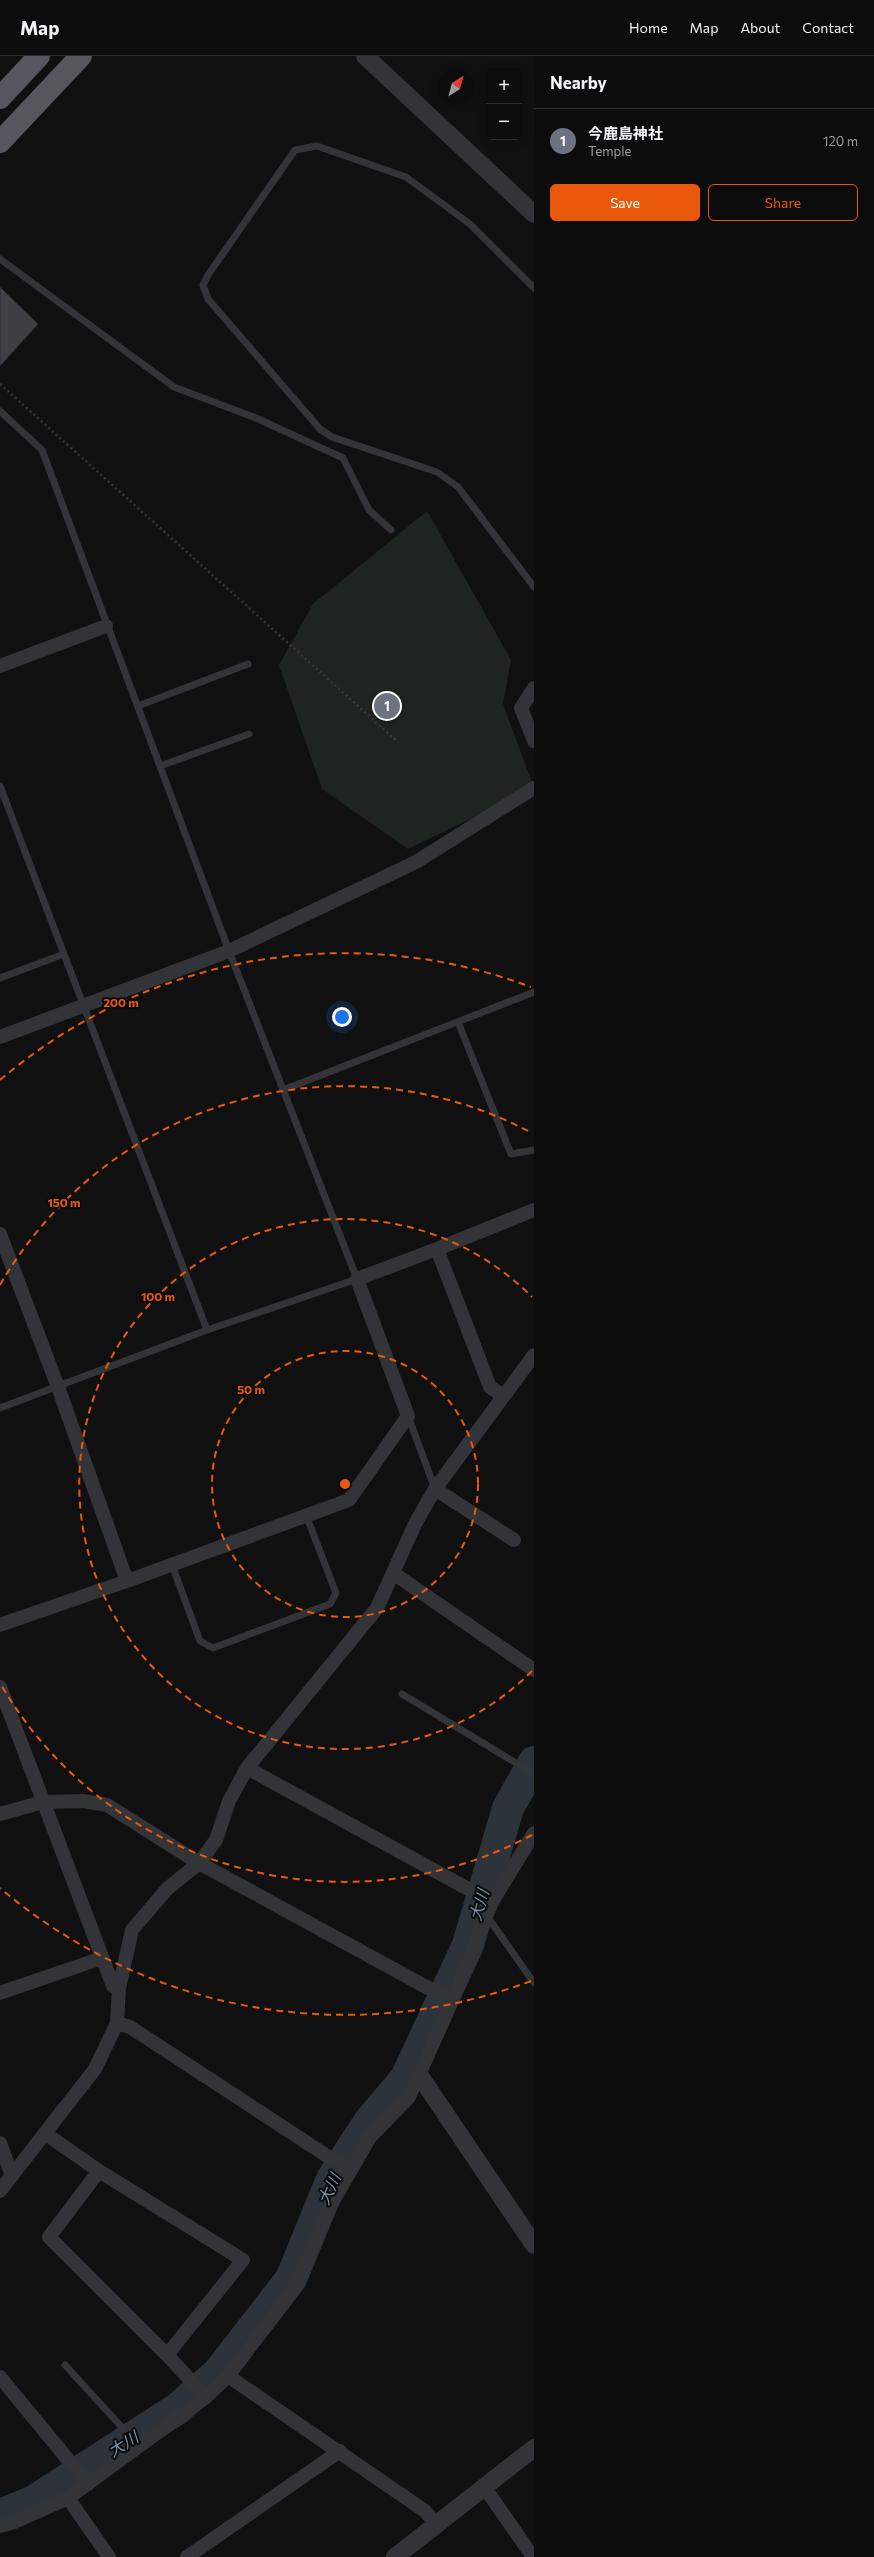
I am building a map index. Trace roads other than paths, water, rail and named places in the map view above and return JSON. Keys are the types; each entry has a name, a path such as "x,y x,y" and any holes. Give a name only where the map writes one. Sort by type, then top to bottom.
{"highway":[{"path":"0,98 39,56"},
{"path":"0,142 81,56"}],"street":[{"path":"376,59 534,214"},
{"path":"0,666 106,626"},
{"path":"534,688 521,708 534,741"},
{"path":"0,1037 229,951 416,862 534,788"},
{"path":"0,1625 172,1565 349,1500 408,1416 357,1279 534,1210"},
{"path":"0,1234 58,1387 127,1581"},
{"path":"437,1249 490,1387 503,1396"},
{"path":"0,2191 46,2134 95,2069 117,2023 119,1988 132,1930 168,1889 200,1863 216,1840 229,1801 247,1768 377,1608 435,1489 534,1355"},
{"path":"435,1489 514,1540"},
{"path":"393,1573 534,1670"},
{"path":"0,1687 113,1986 119,1988"},
{"path":"247,1768 492,1902"},
{"path":"0,1814 43,1802 83,1801 107,1806 200,1863 452,2001"},
{"path":"0,2526 14,2522 68,2498 206,2397 228,2376 295,2287 332,2203 370,2137 409,2096 420,2076 492,1902 534,1833"},
{"path":"0,1993 102,1958"},
{"path":"117,2023 130,2027 350,2172"},
{"path":"420,2076 534,2244"},
{"path":"46,2134 99,2171 243,2260 167,2355"},
{"path":"0,2143 12,2176"},
{"path":"99,2171 48,2237 167,2355 206,2397"},
{"path":"228,2376 340,2451 425,2511 437,2525"},
{"path":"0,2377 88,2484"},
{"path":"395,2557 485,2488 534,2448"},
{"path":"187,2557 340,2451"},
{"path":"485,2488 533,2557"},
{"path":"68,2498 109,2557"}],"lane":[{"path":"534,288 470,224 406,177 317,146 295,150 208,275 203,285 208,299 320,429 332,437 437,472 458,487 534,588"},
{"path":"0,259 174,387 256,418 343,458 369,510 391,530"},
{"path":"0,411 42,450 106,626 138,706 229,951 357,1279 207,1330 0,1408"},
{"path":"138,706 248,664"},
{"path":"160,766 249,734"},
{"path":"0,786 82,1005 207,1330"},
{"path":"0,978 64,954"},
{"path":"283,1090 534,992"},
{"path":"458,1022 511,1154 534,1150"},
{"path":"408,1416 435,1489"},
{"path":"172,1565 200,1641 213,1648 330,1604 336,1593 306,1516"},
{"path":"402,1694 534,1774"},
{"path":"487,1916 534,1983"},
{"path":"65,2365 139,2446"}],"waterway":[{"name":"大川","path":"0,2515 34,2501 177,2409 218,2373 291,2279 332,2179 369,2122 406,2078 468,1945 508,1808 534,1762"}],"place":[{"name":"今鹿島神社","path":"387,706"}]}
